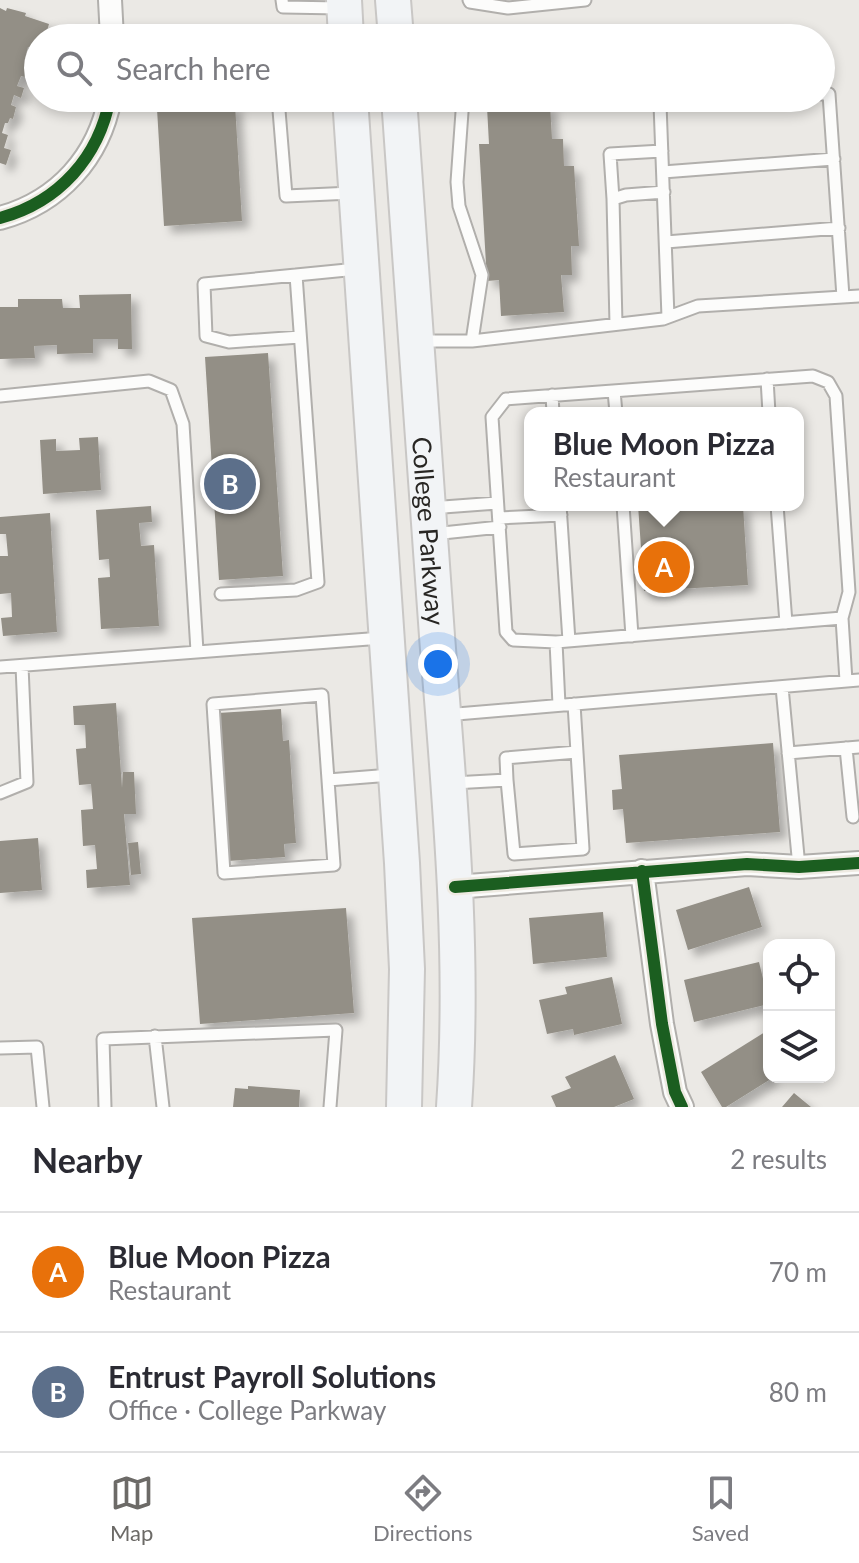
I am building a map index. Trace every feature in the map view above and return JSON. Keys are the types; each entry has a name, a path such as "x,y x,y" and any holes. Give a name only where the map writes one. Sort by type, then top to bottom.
{"main road":[{"path":"393,0 395,24"},
{"name":"College Parkway","path":"351,112 397,775 407,969 404,1107"},
{"name":"College Parkway","path":"400,112 455,887 458,1015 454,1107"},
{"path":"387,637 437,632"},
{"path":"392,718 443,715"}],"street":[{"path":"110,0 111,24"},
{"path":"0,218 42,201 79,169 95,145 107,112"},
{"path":"455,887 747,864 799,867 859,863"},
{"path":"642,871 662,1024 675,1092 682,1107"}],"lane":[{"path":"282,0 283,7 345,15"},
{"path":"469,0 508,8 585,0"},
{"path":"279,112 286,196 357,193"},
{"path":"462,112 457,182 459,206 482,275 472,341"},
{"path":"657,112 662,151 668,317"},
{"path":"830,112 843,297"},
{"path":"616,324 610,154 662,151"},
{"path":"663,172 834,159"},
{"path":"613,199 664,192"},
{"path":"666,242 839,228"},
{"path":"300,337 229,342 206,336 204,284 362,268"},
{"path":"221,594 296,590 318,582 296,275"},
{"path":"414,341 472,341 616,324 668,317 698,306 859,296"},
{"path":"443,715 853,681 842,618 849,592 836,396 828,382 813,376 506,399 492,417 506,632 513,640 556,642 842,618"},
{"path":"767,379 769,407"},
{"path":"0,396 149,381 171,390 183,424 197,651"},
{"path":"614,391 615,407"},
{"path":"552,395 553,407"},
{"path":"428,521 497,503"},
{"path":"428,521 500,522 555,511"},
{"path":"560,511 569,641"},
{"path":"623,511 632,636"},
{"path":"777,511 786,623"},
{"path":"0,667 387,637"},
{"path":"556,642 559,705"},
{"path":"0,793 27,782 22,666"},
{"path":"782,687 799,867"},
{"path":"322,695 328,780 334,865 224,873 213,704 322,695"},
{"path":"574,704 577,752 583,849 514,854 506,758 577,752"},
{"path":"788,753 853,747 853,817"},
{"path":"328,780 397,775"},
{"path":"448,784 507,780"},
{"path":"105,1107 103,1039 336,1030 330,1107"},
{"path":"155,1036 163,1107"},
{"path":"0,1048 37,1047 43,1107"}],"building":[{"path":"0,8 6,11 7,8 49,24 24,24 24,77 21,76 17,86 24,88 21,98 14,95 11,105 16,107 13,119 5,123 2,133 8,135 4,148 11,150 6,165 0,163"},
{"path":"157,112 235,112 242,221 164,226"},
{"path":"487,112 550,112 552,139 563,139 564,166 574,166 579,246 571,246 572,275 561,275 564,312 501,316 499,280 487,281 479,144 489,144"},
{"path":"131,294 132,349 118,349 118,339 93,339 93,353 57,354 57,345 34,346 35,358 0,359 0,307 18,307 18,299 62,299 63,308 80,308 79,295"},
{"path":"268,353 283,576 219,580 205,357"},
{"path":"98,437 101,490 43,494 40,440 56,439 56,451 80,450 79,438"},
{"path":"151,506 152,522 139,523 141,546 154,545 159,626 101,629 98,578 110,577 109,559 99,560 96,510"},
{"path":"638,511 743,511 748,585 644,591"},
{"path":"50,513 57,632 3,636 1,618 12,617 11,593 0,594 0,556 8,556 6,534 0,534 0,517"},
{"path":"116,703 122,788 123,772 134,772 136,814 124,814 130,885 87,888 86,870 97,869 95,845 83,846 81,810 93,809 91,784 79,785 76,749 86,748 85,725 74,725 73,706"},
{"path":"281,709 283,741 289,740 296,843 284,844 285,857 228,861 218,713"},
{"path":"773,743 780,832 626,843 623,809 613,810 612,790 622,789 619,755"},
{"path":"38,838 42,890 0,893 0,841"},
{"path":"138,842 141,874 131,875 128,843"},
{"path":"749,887 762,927 688,950 676,910"},
{"path":"346,908 354,1013 200,1024 192,918"},
{"path":"603,912 607,957 533,964 529,918"},
{"path":"759,962 763,979 763,1005 694,1022 684,980"},
{"path":"612,977 622,1024 574,1035 573,1029 547,1034 539,1000 567,994 565,987"},
{"path":"763,1033 764,1083 726,1107 722,1107 701,1072"},
{"path":"615,1055 634,1099 614,1107 556,1107 551,1096 571,1088 565,1077"},
{"path":"248,1086 300,1090 299,1107 233,1107 235,1088 248,1089"},
{"path":"794,1093 811,1107 782,1107"}],"cycle path":[{"path":"0,218 21,211 58,189 86,158 107,112"},
{"path":"455,887 747,864 799,867 859,863"},
{"path":"642,871 662,1024 675,1092 682,1107"}],"place":[{"name":"Entrust Payroll Solutions","path":"230,484"},
{"name":"Blue Moon Pizza","path":"664,567"}]}
